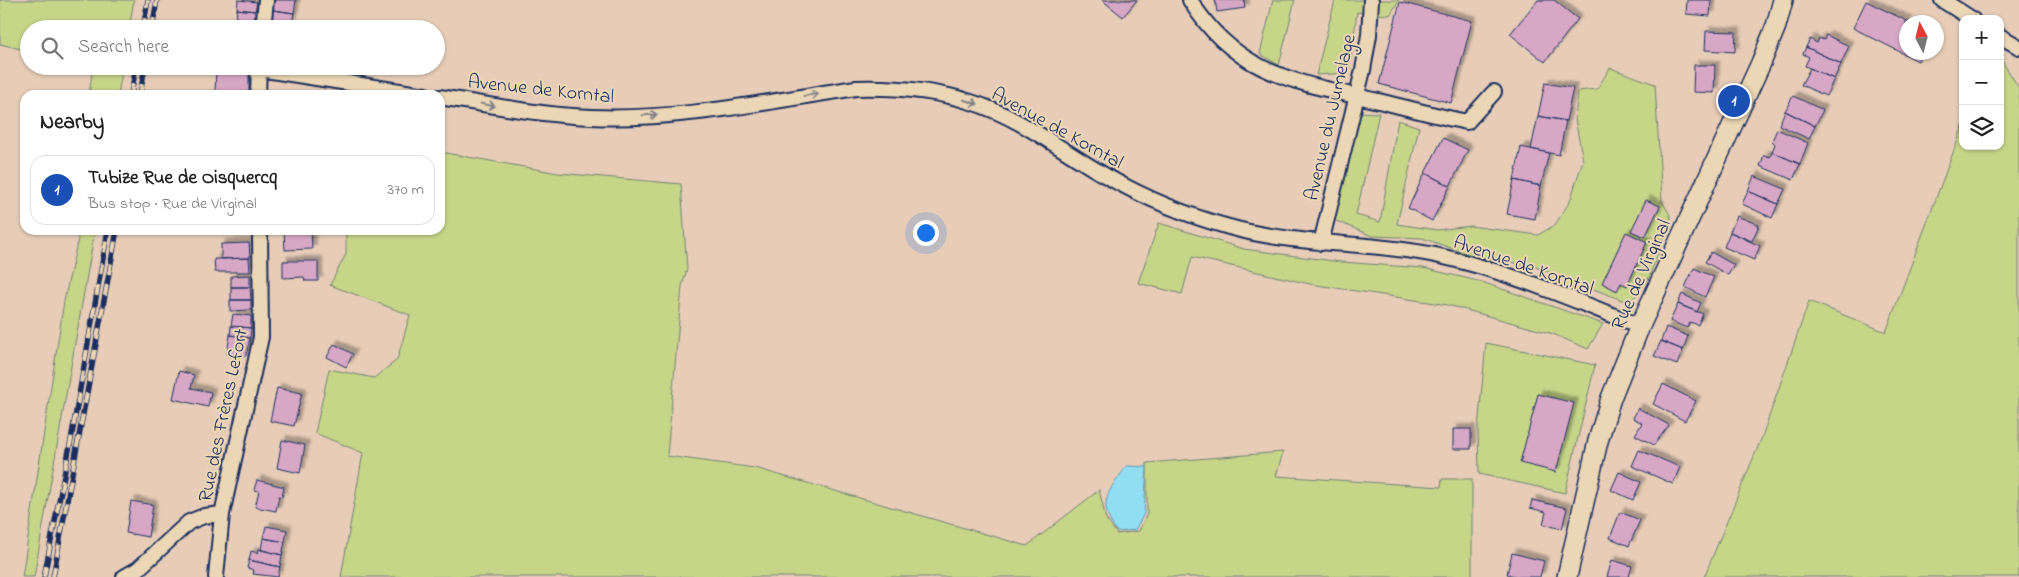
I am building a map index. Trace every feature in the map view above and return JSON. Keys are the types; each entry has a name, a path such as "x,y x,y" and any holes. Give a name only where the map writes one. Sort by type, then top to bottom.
{"street":[{"path":"264,20 266,0"},
{"path":"1190,0 1202,20 1227,46 1260,68 1294,80 1467,122 1494,92"},
{"name":"Avenue du Jumelage","path":"1321,243 1357,96 1369,35 1371,0"},
{"name":"Rue de Virginal","path":"1567,577 1598,441 1611,398 1640,326 1762,63 1776,26 1783,0"},
{"path":"1942,0 1966,15"},
{"path":"2004,38 2019,47"},
{"path":"258,90 259,75"},
{"path":"302,75 394,90"},
{"name":"Avenue de Korntal","path":"445,98 522,111 592,117 660,115 856,88 886,87 920,90 973,102 1015,120 1106,176 1155,202 1229,227 1273,237 1434,255 1491,270 1640,326"},
{"name":"Rue des Frères Lefort","path":"216,577 222,514 261,337 260,235"},
{"path":"124,577 138,568 189,522 204,516 222,514"}],"green space":[{"path":"0,0 134,0 131,20 20,20 20,49 0,44"},
{"path":"1273,0 1295,0 1279,65 1260,54"},
{"path":"1335,0 1399,0 1390,15 1357,12 1349,73 1316,75"},
{"path":"2004,64 2019,88 2019,577 1704,577 1762,437 1809,301 1886,332 1959,137 1959,150 2004,150"},
{"path":"1610,68 1655,84 1662,201 1671,217 1649,278 1630,303 1533,266 1474,256 1422,238 1372,236 1334,220 1359,112 1379,113 1356,215 1380,222 1398,120 1419,127 1397,224 1437,230 1470,226 1538,235 1555,225 1570,201 1583,160 1575,119 1578,91 1597,89"},
{"path":"92,75 121,75 119,90 90,90"},
{"path":"445,153 558,173 681,184 687,269 682,286 667,456 755,468 1027,546 1099,490 1106,519 1117,534 1139,531 1147,514 1147,463 1283,452 1276,476 1441,487 1442,479 1472,479 1472,577 341,577 363,453 315,433 329,369 374,378 397,360 410,315 330,285 346,254 346,235 445,235"},
{"path":"1159,223 1244,249 1341,262 1423,268 1482,282 1603,324 1588,349 1553,334 1448,305 1310,284 1192,257 1182,294 1138,283"},
{"path":"78,235 94,235 34,577 22,577 64,301"},
{"path":"1486,343 1595,365 1565,493 1479,474 1478,428"}],"water":[{"path":"1127,466 1147,467 1144,514 1135,530 1117,532 1107,513 1107,498 1114,483"}],"building":[{"path":"238,0 257,2 255,11 237,9"},
{"path":"274,0 296,0 294,13 273,10"},
{"path":"1102,0 1137,0 1123,17"},
{"path":"1215,0 1244,0 1245,8 1217,12"},
{"path":"1538,0 1554,0 1578,19 1545,62 1510,34"},
{"path":"1687,0 1711,0 1710,16 1686,14"},
{"path":"1866,1 1899,17 1899,51 1853,28"},
{"path":"1400,2 1472,21 1451,103 1379,84"},
{"path":"237,9 255,11 254,20 236,18"},
{"path":"273,10 294,13 293,20 272,20"},
{"path":"236,18 254,20 236,20"},
{"path":"1706,31 1736,32 1735,52 1705,50"},
{"path":"1826,35 1849,46 1841,64 1806,47 1810,39 1817,43 1819,38 1824,40"},
{"path":"1806,47 1841,64 1834,79 1805,66 1809,57 1803,54"},
{"path":"1694,65 1715,65 1714,93 1693,92"},
{"path":"1810,68 1834,79 1826,96 1801,85"},
{"path":"216,75 249,75 249,90 215,90"},
{"path":"1545,83 1573,88 1566,121 1538,116"},
{"path":"1793,96 1823,110 1815,126 1785,111"},
{"path":"1785,111 1815,126 1809,139 1779,125"},
{"path":"1538,116 1566,121 1559,155 1531,149"},
{"path":"1777,129 1808,143 1800,164 1772,152 1775,144 1772,141"},
{"path":"1443,138 1468,150 1450,186 1425,173"},
{"path":"1521,147 1549,153 1541,186 1514,180"},
{"path":"1772,152 1800,164 1793,180 1760,166 1764,155 1770,157"},
{"path":"1425,173 1450,186 1432,221 1408,208"},
{"path":"1754,176 1785,189 1778,204 1748,191"},
{"path":"1514,180 1541,186 1535,219 1507,214"},
{"path":"1748,191 1778,204 1772,218 1742,204"},
{"path":"1646,200 1660,206 1645,237 1631,231"},
{"path":"1737,216 1759,225 1752,241 1730,232"},
{"path":"1626,232 1647,242 1627,286 1621,283 1617,291 1602,283"},
{"path":"1730,232 1760,246 1754,260 1724,247"},
{"path":"284,235 311,235 312,249 285,250"},
{"path":"249,243 250,258 221,259 221,244"},
{"path":"1711,252 1734,265 1728,275 1705,262"},
{"path":"249,258 250,272 215,272 214,259"},
{"path":"283,261 318,261 318,281 305,281 304,277 283,278"},
{"path":"1694,268 1714,277 1705,297 1685,287"},
{"path":"250,275 250,287 231,287 231,276"},
{"path":"231,287 250,287 251,300 231,300"},
{"path":"1682,294 1701,303 1697,312 1678,304"},
{"path":"230,300 251,300 251,310 230,311"},
{"path":"1678,304 1703,314 1698,325 1690,322 1687,328 1670,321"},
{"path":"233,314 251,316 251,328 231,326"},
{"path":"231,326 251,328 250,338 230,335"},
{"path":"1666,327 1688,336 1683,350 1661,341"},
{"path":"230,335 250,338 246,356 227,354"},
{"path":"1661,341 1683,350 1677,365 1654,356"},
{"path":"334,344 353,354 346,367 327,357"},
{"path":"179,371 194,375 191,388 211,392 208,407 173,399"},
{"path":"1663,384 1696,401 1685,421 1653,404"},
{"path":"277,388 302,393 294,426 270,421"},
{"path":"1538,394 1574,403 1556,472 1520,463"},
{"path":"1638,408 1669,425 1654,445 1635,435 1642,423 1633,418"},
{"path":"1453,429 1471,429 1471,449 1453,449"},
{"path":"282,440 305,445 300,473 277,468"},
{"path":"1639,450 1680,467 1673,484 1632,466"},
{"path":"1619,472 1641,482 1633,500 1611,490"},
{"path":"257,480 284,487 282,497 279,496 276,511 255,507 259,491 254,490"},
{"path":"1532,500 1567,508 1562,529 1543,524 1546,512 1530,508"},
{"path":"131,501 153,505 148,537 126,533"},
{"path":"1620,512 1640,520 1629,546 1610,538"},
{"path":"266,526 287,530 285,542 263,538"},
{"path":"263,538 285,542 282,555 261,550"},
{"path":"259,549 282,555 280,567 249,560 251,551 258,553"},
{"path":"1512,553 1544,561 1540,577 1519,577 1507,574"},
{"path":"249,560 280,567 278,577 253,574 254,570 247,568"},
{"path":"1612,560 1632,566 1629,577 1607,577"}],"railway":[{"path":"145,20 148,0"},
{"path":"154,20 157,0"},
{"path":"132,90 134,75"},
{"path":"141,90 143,75"},
{"path":"44,577 71,440 107,235"},
{"path":"53,577 116,235"}],"place":[{"name":"Tubize Rue de Oisquercq","path":"1734,101"}]}
